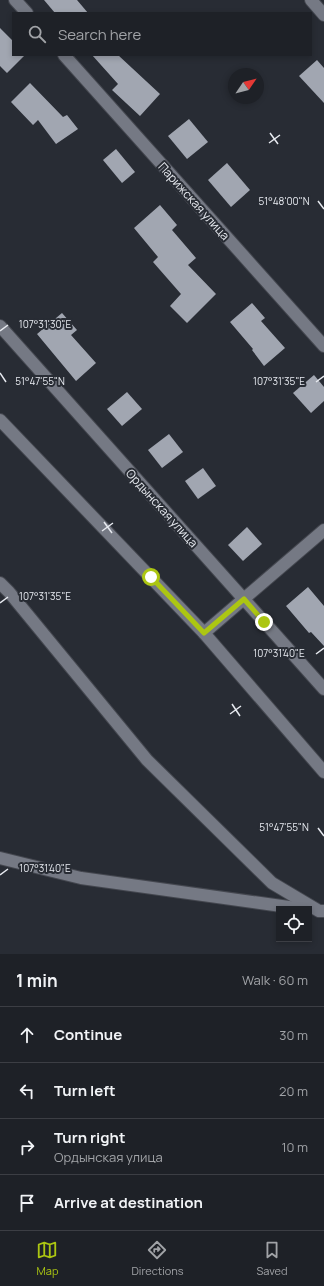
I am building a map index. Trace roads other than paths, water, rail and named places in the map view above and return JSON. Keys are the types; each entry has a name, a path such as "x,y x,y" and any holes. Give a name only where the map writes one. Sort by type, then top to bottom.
{"street":[{"path":"15,0 26,12"},
{"path":"311,0 324,15"},
{"name":"Парижская улица","path":"65,56 324,346"},
{"name":"Ордынская улица","path":"0,326 324,688"},
{"path":"0,420 204,633 324,772"},
{"path":"204,633 324,530"},
{"path":"0,583 147,760 272,883 317,911"},
{"path":"0,858 81,878 282,906"}]}
